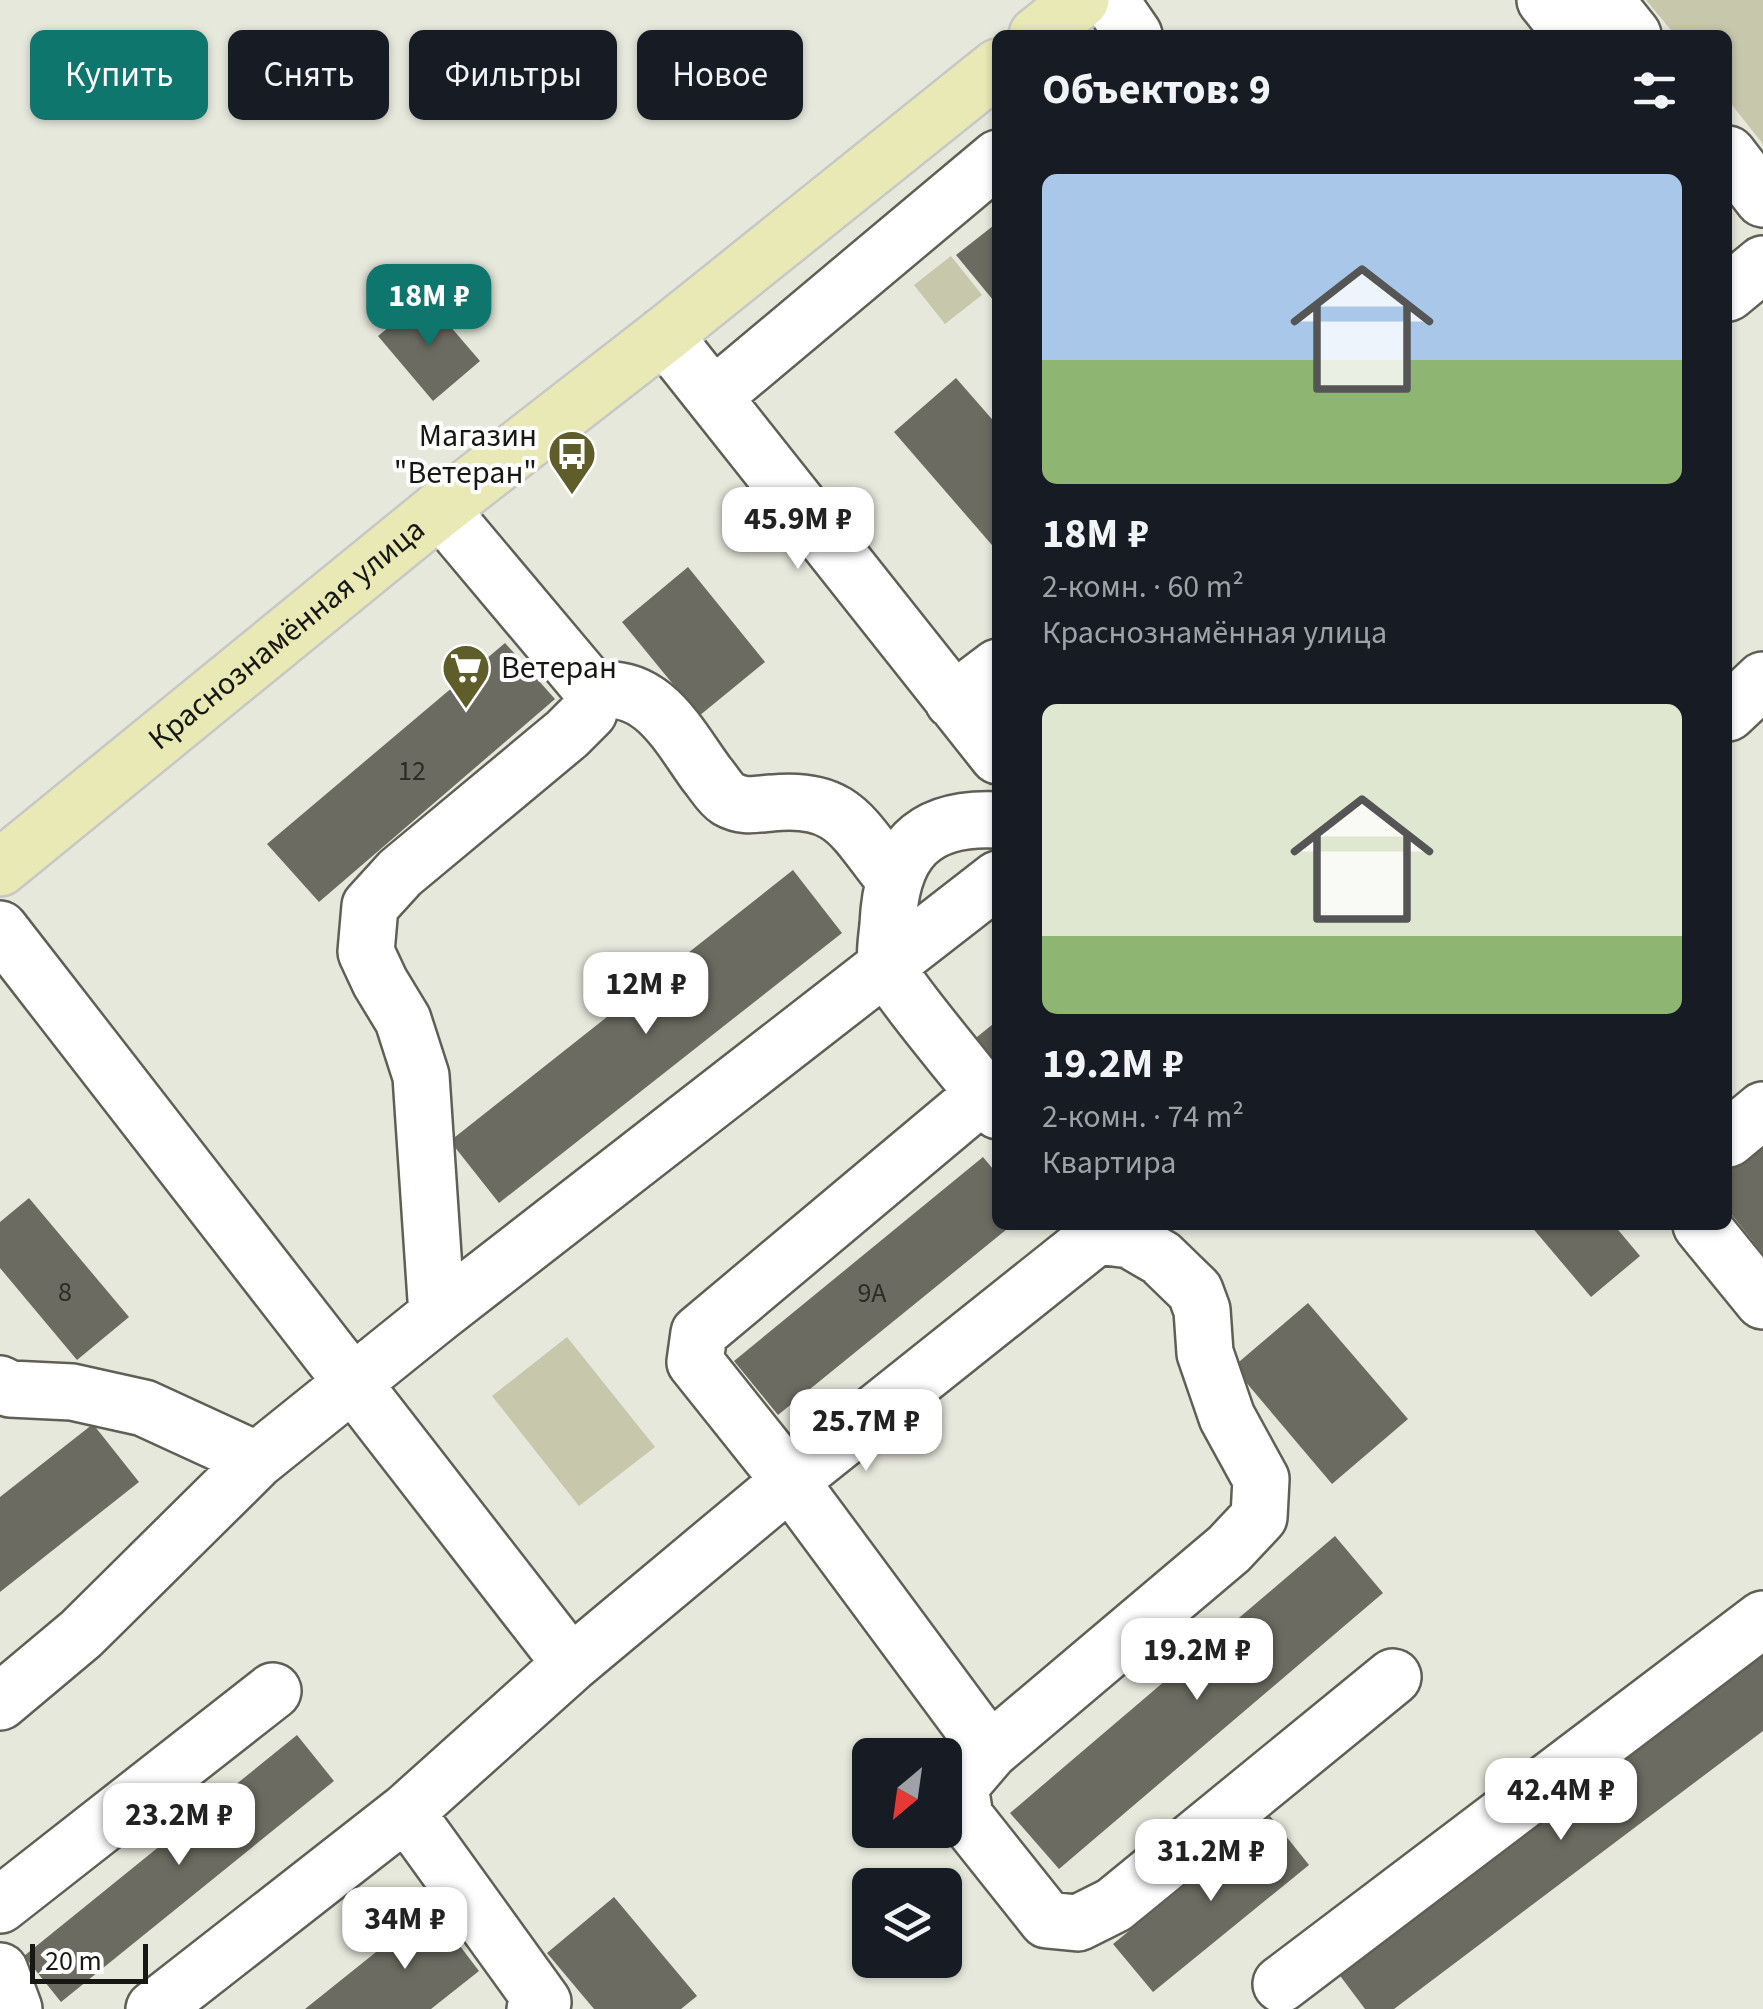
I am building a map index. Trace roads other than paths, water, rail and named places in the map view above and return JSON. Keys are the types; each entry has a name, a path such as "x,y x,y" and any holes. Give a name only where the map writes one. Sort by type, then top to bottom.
{"main road":[{"path":"1043,30 1081,0"},
{"name":"Краснознамённая улица","path":"0,868 440,509 992,72"}],"street":[{"path":"1110,0 1131,30"},
{"path":"1545,0 1569,30"},
{"path":"1605,0 1629,30"},
{"path":"714,396 992,163"},
{"path":"1732,290 1763,264"},
{"path":"664,335 992,749"},
{"path":"440,509 593,692"},
{"path":"953,701 992,672"},
{"path":"1732,708 1763,680"},
{"path":"593,692 630,691 654,705 726,798 752,807 772,802 816,804 838,810 893,878"},
{"path":"437,1315 421,1076 404,1020 366,952 370,906 400,873 567,734 589,712 593,692"},
{"path":"990,1751 790,1481 695,1362 699,1333 991,1102 886,966 888,906 893,878 906,850 929,831 955,823 992,820"},
{"path":"0,1702 81,1634 257,1460 437,1315 992,884"},
{"path":"0,930 572,1664"},
{"path":"1732,1136 1763,1110"},
{"path":"154,2009 406,1812 572,1664 1097,1230"},
{"path":"1101,1230 1130,1240 1161,1258 1194,1291 1202,1310 1205,1354 1227,1417 1261,1479 1259,1516 1229,1549 990,1751 960,1786 965,1817 1048,1920 1078,1923 1114,1906 1393,1677"},
{"path":"1705,1230 1763,1301"},
{"path":"0,1384 10,1389 72,1392 144,1408 257,1460"},
{"path":"1281,1984 1763,1619"},
{"path":"0,1905 273,1690"},
{"path":"406,1812 542,2007"},
{"path":"0,1970 14,2009"}],"place":[{"name":"Магазин \"Ветеран\"","path":"572,496"},
{"name":"Ветеран","path":"466,710"}]}
